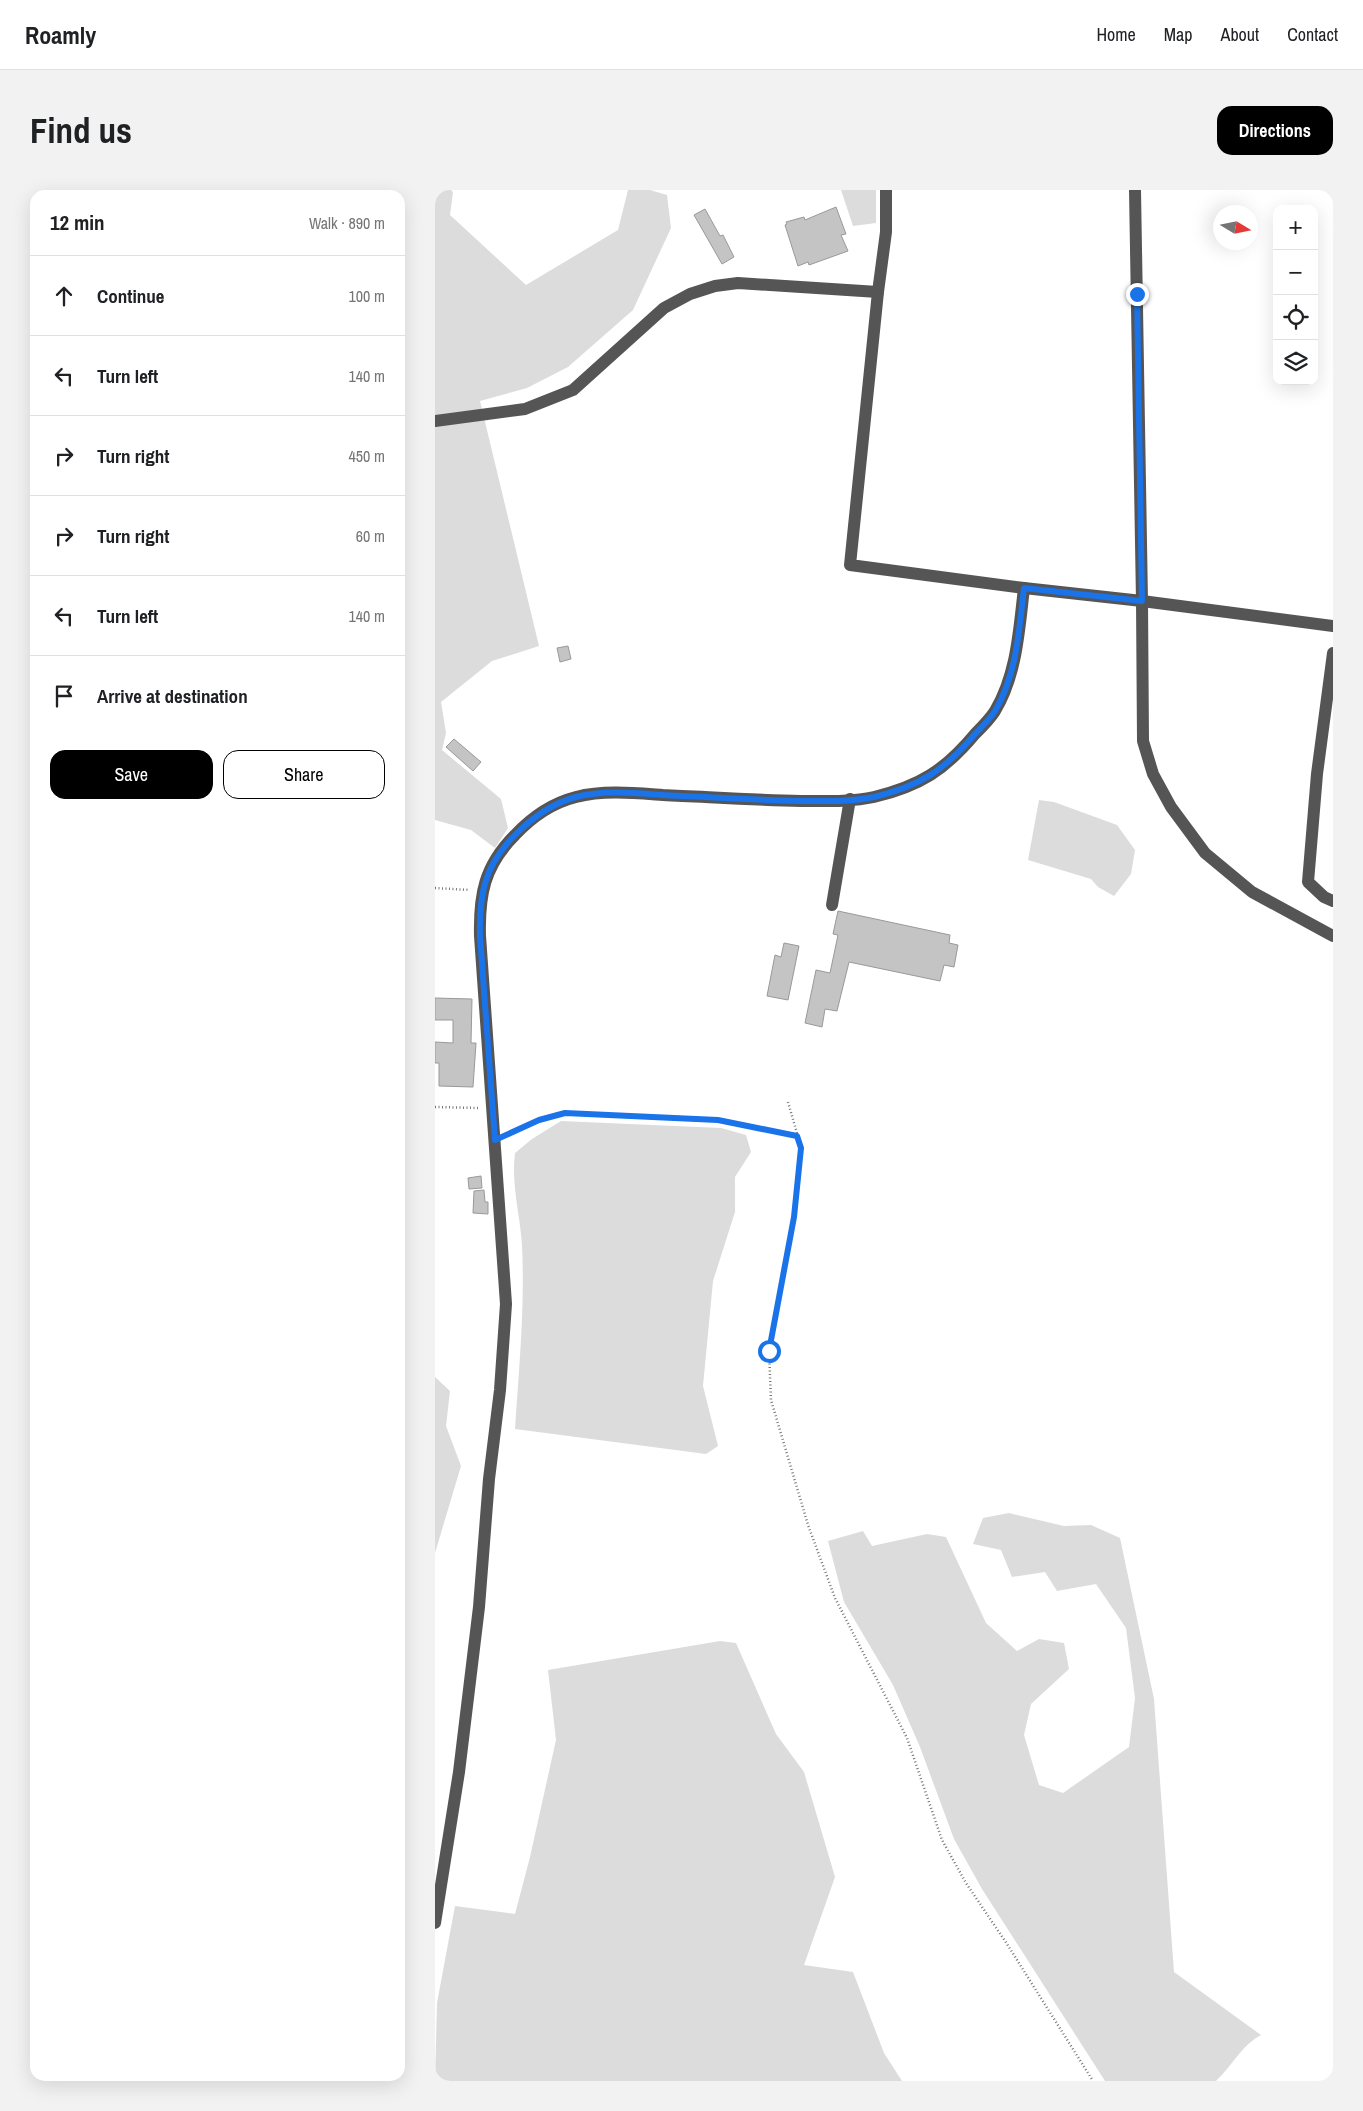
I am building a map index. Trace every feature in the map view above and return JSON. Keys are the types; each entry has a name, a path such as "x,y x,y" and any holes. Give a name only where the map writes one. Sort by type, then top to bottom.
{"street":[{"path":"886,190 887,232 878,292 850,565 1333,626"},
{"path":"1135,190 1143,741 1153,774 1171,807 1205,853 1252,892 1333,936"},
{"path":"435,421 525,410 573,390 664,308 691,294 715,286 738,283 878,292"},
{"path":"435,1923 459,1772 476,1627 489,1479 504,1345 506,1304 479,911 482,890 492,864 507,843 530,820 549,808 574,797 601,792 752,800 834,801 872,798 903,789 928,778 958,755 995,712 1007,686 1015,658 1024,588"},
{"path":"1333,653 1317,774 1308,882 1324,897 1333,901"},
{"path":"831,905 850,799"}],"path":[{"path":"435,888 482,890"},
{"path":"788,1102 801,1148 794,1217 769,1351 771,1400 808,1525 835,1598 907,1738 943,1840 966,1883 1007,1944 1093,2081"},
{"path":"435,1107 493,1108"},
{"path":"495,1140 539,1120 565,1113 718,1120 797,1136"}],"shaded area":[{"path":"435,190 451,190 453,192 450,215 526,285 618,230 628,190 650,190 667,195 671,228 633,310 568,367 527,388 480,401 539,646 492,661 441,702 446,733 442,750 501,799 508,828 495,848 471,830 435,820"},
{"path":"841,190 876,190 876,223 853,226"},
{"path":"1039,800 1054,802 1117,825 1135,850 1131,874 1114,896 1098,887 1091,879 1028,860"},
{"path":"561,1121 721,1128 746,1135 751,1152 735,1177 735,1212 713,1281 703,1386 718,1446 706,1454 515,1429 523,1291 522,1245 514,1176 515,1153 532,1139"},
{"path":"435,1377 450,1391 446,1426 461,1466 435,1553"},
{"path":"1009,1513 1064,1526 1091,1525 1120,1538 1154,1699 1174,1972 1261,2035 1248,2044 1216,2081 1105,2081 982,1889 954,1839 920,1747 893,1685 844,1602 828,1541 863,1531 872,1546 927,1534 946,1537 986,1623 1017,1651 1039,1639 1064,1643 1069,1669 1031,1704 1024,1735 1039,1785 1063,1793 1129,1747 1135,1698 1126,1628 1096,1584 1057,1591 1045,1572 1012,1577 1001,1550 973,1544 983,1518"},
{"path":"720,1641 736,1643 776,1734 804,1772 835,1877 804,1965 853,1972 884,2053 902,2081 435,2081 437,2003 455,1906 515,1914 530,1857 556,1740 548,1670"}],"building":[{"path":"836,207 846,234 841,235 848,251 809,265 808,262 798,266 785,225 787,224 786,222 804,217 805,220"},
{"path":"705,209 720,236 723,235 734,257 722,264 694,215"},
{"path":"568,646 571,659 560,662 557,648"},
{"path":"454,739 481,762 473,771 446,747"},
{"path":"838,911 950,935 949,943 958,945 954,967 944,965 940,981 849,962 837,1011 825,1009 822,1027 805,1023 816,970 830,973 838,935 833,934"},
{"path":"784,943 799,946 788,1000 767,996 775,955 781,957"},
{"path":"435,998 472,999 471,1043 476,1043 473,1087 439,1086 439,1063 435,1063 435,1042 453,1043 453,1020 435,1020"},
{"path":"481,1176 482,1188 469,1189 468,1178"},
{"path":"484,1190 485,1202 488,1202 488,1214 473,1213 474,1191"}],"route":[{"path":"769,1351 794,1217 801,1148 797,1136 718,1120 565,1113 539,1120 495,1140 480,936 479,911 482,890 492,864 507,843 530,820 549,808 574,797 601,792 752,800 834,801 872,798 903,789 928,778 958,755 995,712 1007,686 1015,658 1024,588 1142,601 1137,294"}]}
